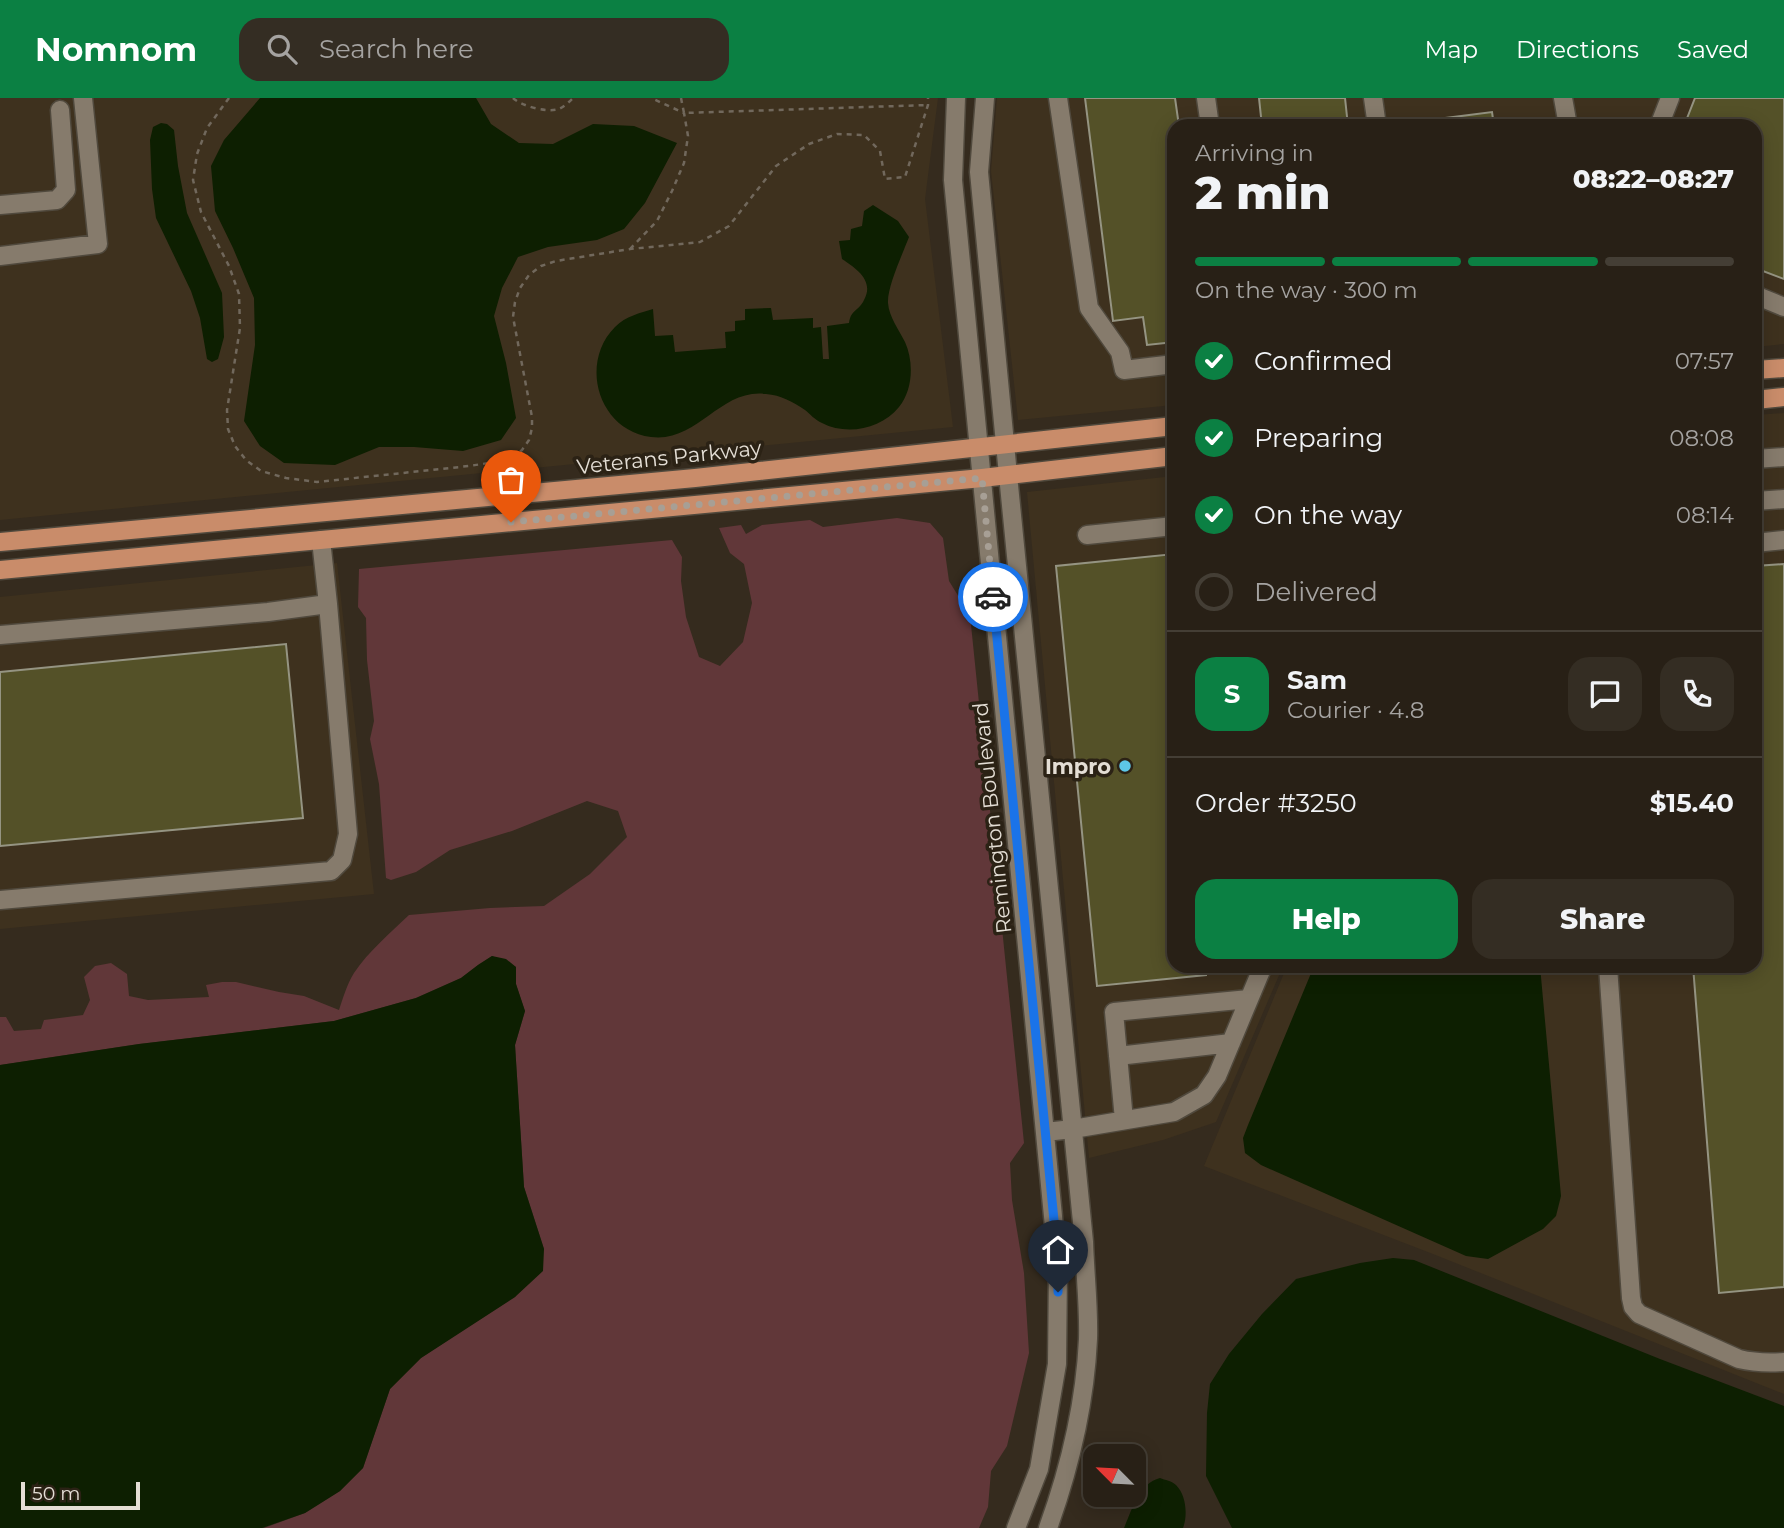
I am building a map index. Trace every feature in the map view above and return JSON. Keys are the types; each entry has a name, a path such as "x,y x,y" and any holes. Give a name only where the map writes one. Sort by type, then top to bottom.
{"main road":[{"path":"1762,370 1784,368"},
{"path":"1762,399 1784,397"},
{"name":"Veterans Parkway","path":"0,542 681,479 1167,427"},
{"path":"0,570 982,478 1167,457"}],"street":[{"path":"0,256 98,244 83,98"},
{"name":"Remington Boulevard","path":"956,98 953,180 1058,1268 1057,1364 1039,1469 1016,1528"},
{"path":"985,98 979,172 1084,1242 1088,1338 1079,1422 1063,1488 1048,1528"},
{"path":"1058,98 1089,308 1120,352 1124,370 1167,365"},
{"path":"1206,98 1209,119"},
{"path":"1373,98 1376,119"},
{"path":"1563,98 1567,119"},
{"path":"1661,119 1670,98"},
{"path":"0,205 57,200 66,190 61,110"},
{"path":"1762,298 1784,307"},
{"path":"1762,459 1784,457"},
{"path":"1762,501 1784,499"},
{"path":"1087,535 1167,527"},
{"path":"0,901 331,871 342,860 348,834 321,540"},
{"path":"1762,542 1784,540"},
{"path":"0,635 256,613 328,604"},
{"path":"1045,1132 1174,1112 1204,1095 1217,1076 1260,973"},
{"path":"1608,973 1633,1307 1639,1314 1739,1359 1753,1363 1784,1362"},
{"path":"1124,1120 1114,1012 1249,999"},
{"path":"1118,1056 1231,1043"}],"path":[{"path":"229,98 206,128 197,154 193,180 201,212 229,266 239,294 240,328 226,410 228,429 235,446 246,460 261,471 317,482 469,466 513,457 522,450 532,428 513,317 514,302 529,275 548,264 630,249 700,242 729,226 776,166 809,144 837,134 864,135 880,151 885,179 905,177 928,98"},
{"path":"513,98 514,101 527,106 553,110 573,98"},
{"path":"651,98 684,113 928,105"},
{"path":"630,249 657,220 684,163 688,136 681,98"}],"shaded area":[{"path":"0,98 938,98 925,199 953,427 0,520"},
{"path":"260,98 476,98 491,124 519,143 553,144 593,124 634,126 677,143 645,203 624,229 597,240 548,247 518,257 502,288 494,316 516,418 501,440 463,451 379,447 335,465 284,463 260,446 244,421 255,345 254,298 215,211 211,166 224,140"},
{"path":"997,98 1784,98 1784,344 1762,346 1762,119 1167,119 1167,406 1018,420 991,171"},
{"path":"161,123 174,130 187,213 222,293 224,337 218,359 212,362 207,359 200,318 191,291 156,218 150,140 153,127"},
{"path":"873,205 898,221 909,237 888,296 892,318 905,342 911,367 904,400 892,415 863,428 842,429 819,422 782,397 750,394 735,399 682,432 668,437 651,437 633,432 618,422 607,409 597,376 598,358 604,342 624,320 653,309 655,336 673,335 675,352 726,348 725,332 735,331 735,321 745,320 745,309 771,308 773,320 813,318 813,328 821,327 823,359 829,359 827,326 849,323 851,315 862,304 867,293 862,275 842,259 839,241 850,240 851,229 862,226 864,211"},
{"path":"1784,413 1784,1394 1204,1166 1284,973 1762,973 1762,415"},
{"path":"1167,477 1167,973 1280,973 1216,1122 1163,1140 1089,1158 1027,492"},
{"path":"897,518 930,523 943,538 949,581 970,615 1024,1143 1010,1163 1012,1200 1024,1273 1029,1353 1007,1446 991,1471 988,1507 979,1528 264,1528 305,1513 340,1491 363,1468 390,1389 421,1358 515,1297 544,1249 524,1187 515,1045 525,1011 516,984 516,967 492,956 461,978 416,998 334,1021 139,1044 0,1065 0,1017 6,1017 14,1031 41,1029 44,1020 83,1015 90,1000 84,977 95,966 111,963 127,974 129,996 148,1000 209,997 206,985 236,982 304,996 339,1010 354,973 409,915 544,906 590,874 627,837 618,811 587,801 512,831 450,850 416,872 391,880 386,878 379,784 370,739 374,721 367,660 366,618 358,607 359,569 672,540 682,557 681,581 686,617 699,657 720,666 743,642 752,603 744,564 730,553 719,528 741,525 746,534 762,525 810,520 823,527"},
{"path":"337,563 374,894 0,929 0,597"},
{"path":"492,956 506,959 516,967 516,984 525,1011 515,1045 524,1187 544,1249 543,1271 515,1297 421,1358 390,1389 363,1468 340,1491 305,1513 262,1528 0,1528 0,1065 139,1044 334,1021 416,998 461,978"},
{"path":"1311,973 1541,973 1561,1196 1556,1216 1543,1229 1488,1259 1466,1256 1261,1165 1245,1153 1243,1138"},
{"path":"1393,1258 1414,1260 1784,1406 1784,1528 1232,1528 1206,1476 1210,1384 1229,1354 1296,1279"},
{"path":"1160,1478 1179,1489 1186,1511 1183,1528 1124,1528 1133,1507 1146,1507 1146,1486"}],"building":[{"path":"1085,98 1175,98 1178,119 1167,119 1167,343 1147,345 1143,317 1113,321"},
{"path":"1259,98 1345,98 1347,119 1261,119"},
{"path":"1695,98 1784,98 1784,279 1762,271 1762,119 1687,119"},
{"path":"1492,112 1493,119 1446,119"},
{"name":"Impro","path":"1167,555 1167,973 1206,975 1097,986 1056,566"},
{"path":"1784,564 1784,1287 1719,1293 1694,973 1762,973 1762,566"},
{"path":"286,644 303,818 0,846 0,672"}],"way so far":[{"path":"511,522 982,478 993,597"}],"place":[{"name":"Impro","path":"1125,766"}],"route":[{"path":"993,597 1056,1241 1058,1292"}]}
